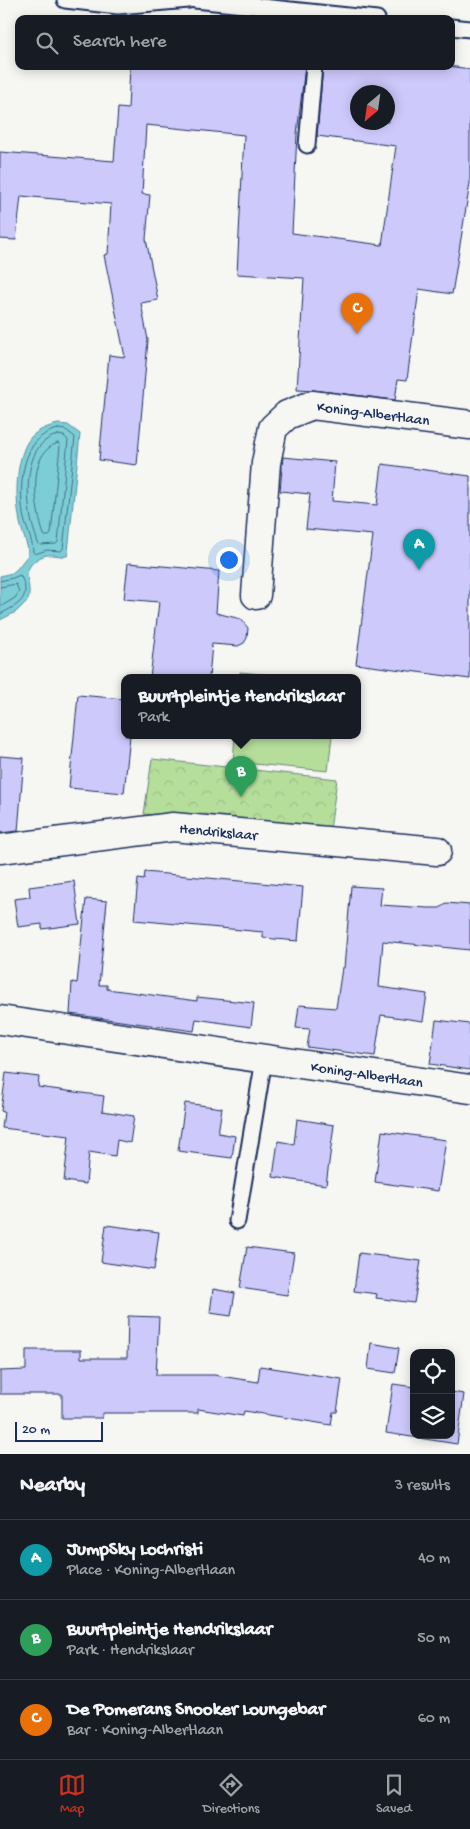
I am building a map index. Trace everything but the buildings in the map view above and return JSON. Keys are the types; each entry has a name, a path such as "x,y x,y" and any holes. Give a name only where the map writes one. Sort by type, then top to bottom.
{"street":[{"name":"Koning-Albertlaan","path":"256,595 266,463 273,428 286,415 312,405 470,425"},
{"name":"Hendrikslaar","path":"0,849 173,827 437,851"},
{"name":"Koning-Albertlaan","path":"0,1020 470,1089"}],"lane":[{"path":"65,0 118,6 189,0"},
{"path":"195,0 319,10 351,15"},
{"path":"455,27 470,29"},
{"path":"307,145 314,70"},
{"path":"237,1221 264,1059"}],"green space":[{"path":"240,672 262,674 240,674"},
{"path":"235,739 332,739 328,771 233,762"},
{"path":"152,759 337,779 330,830 144,814"}],"water":[{"path":"58,424 68,425 80,434 67,556 45,555 37,559 28,569 28,600 16,612 0,620 0,576 12,573 28,555 28,549 21,528 17,497 18,475 22,454 31,437 44,429"}],"place":[{"name":"De Pomerans Snooker Loungebar","path":"357,334"},
{"name":"JumpSky Lochristi","path":"419,570"},
{"name":"Buurtpleintje Hendrikslaar","path":"241,797"}]}
